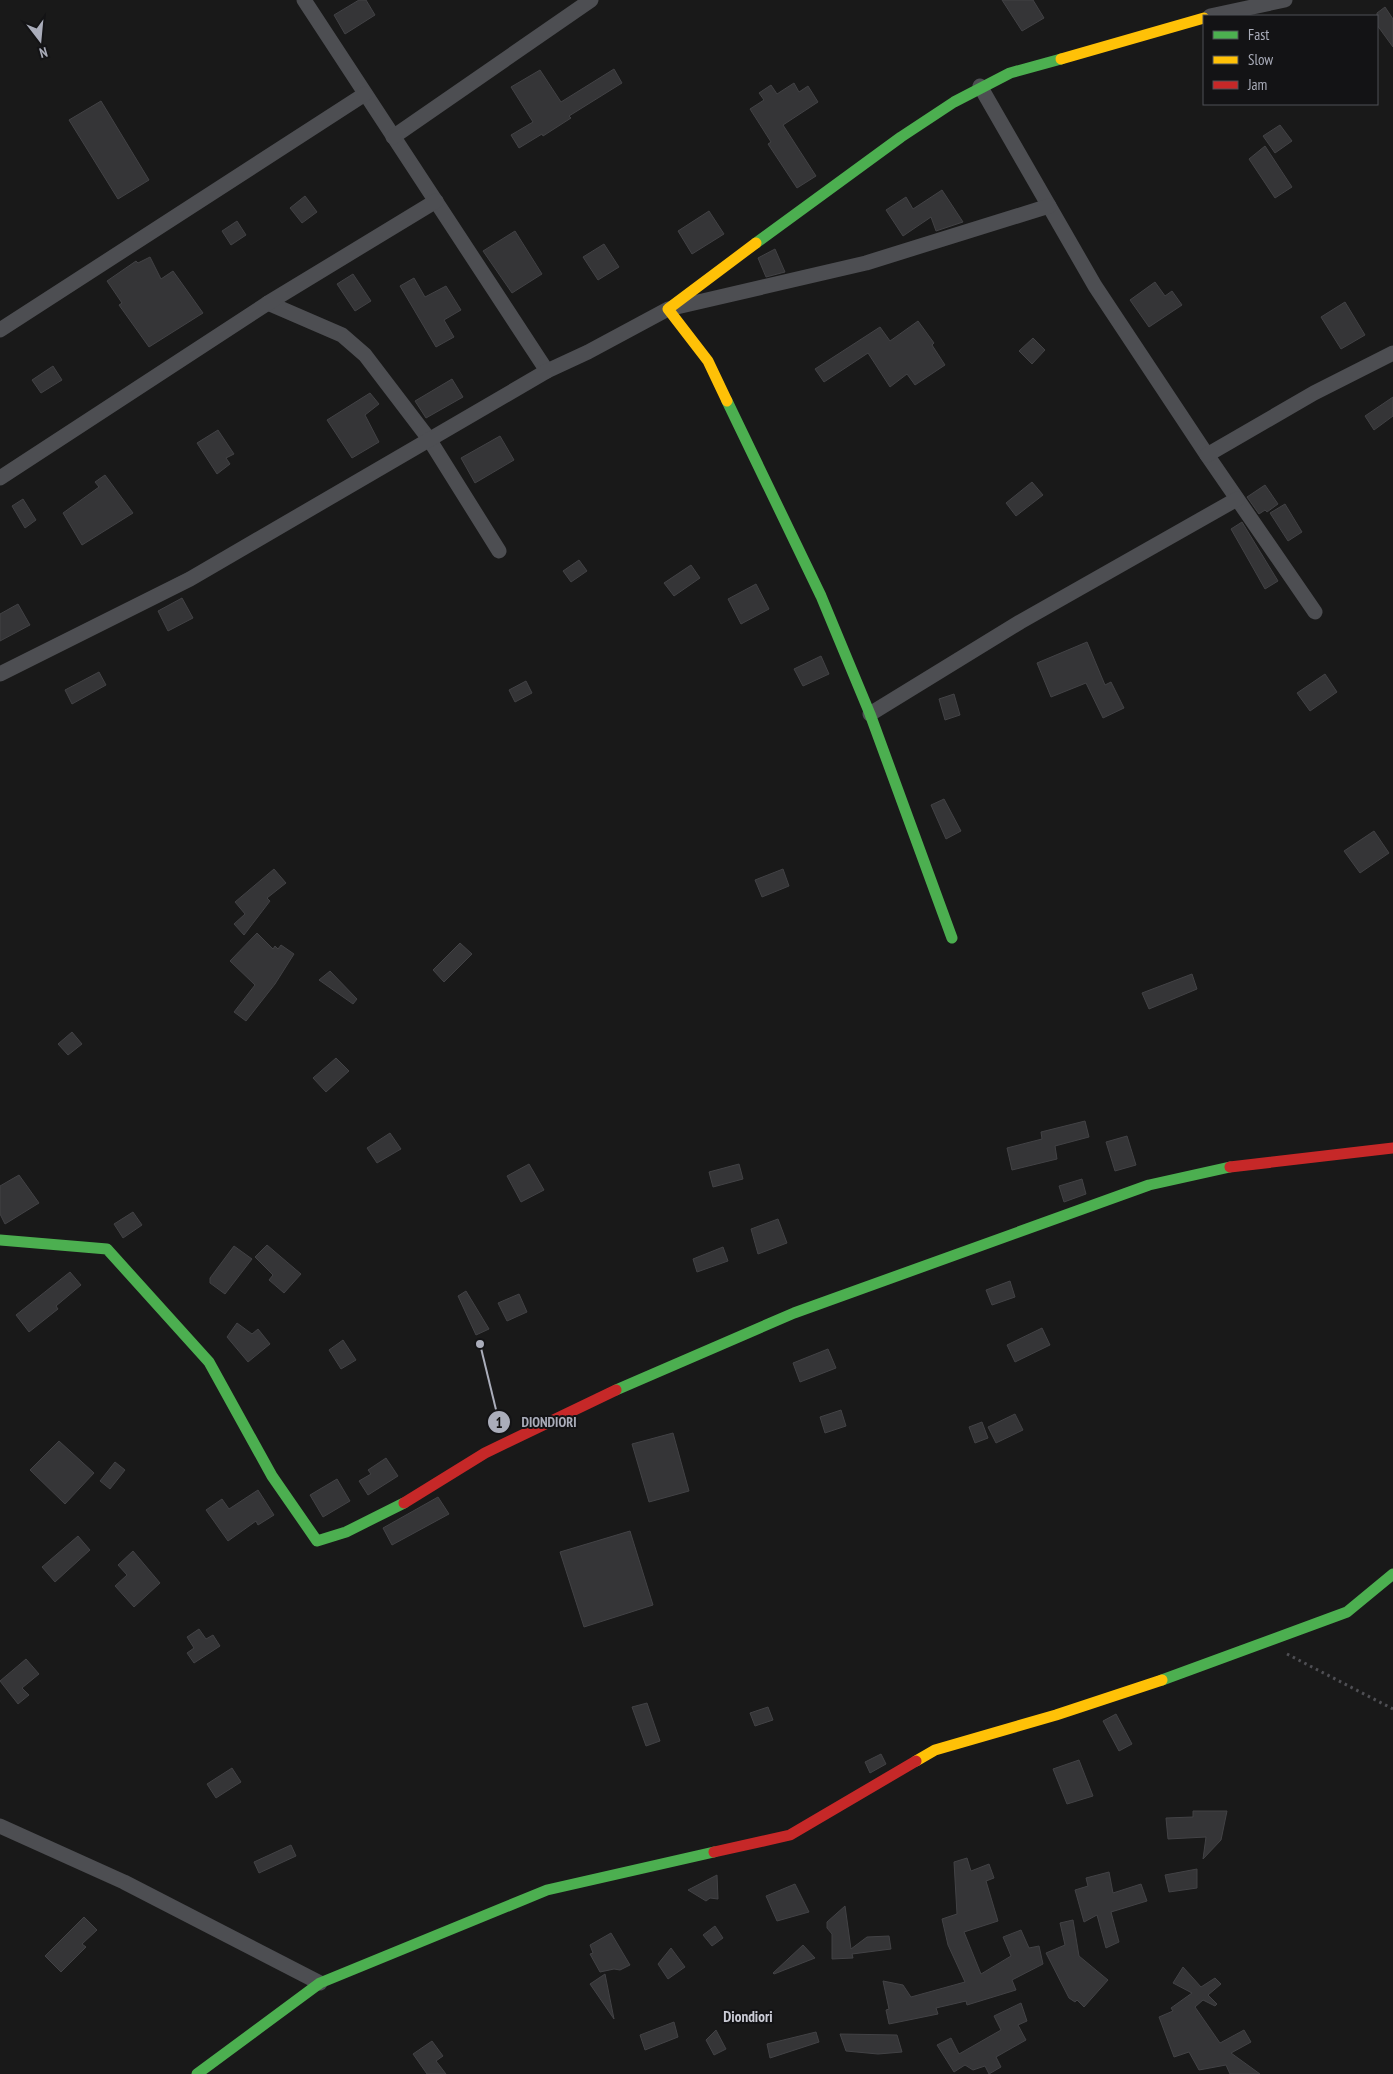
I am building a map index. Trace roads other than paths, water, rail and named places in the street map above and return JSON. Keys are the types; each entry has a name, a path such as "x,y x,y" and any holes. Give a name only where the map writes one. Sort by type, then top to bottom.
{"street":[{"path":"305,0 548,371"},
{"path":"393,137 592,0"},
{"path":"1215,15 1285,0"},
{"path":"0,674 190,579 548,371 668,309 799,210 924,121 980,86 1010,73 1203,18"},
{"path":"980,86 1095,286 1207,455 1316,612"},
{"path":"0,330 365,94"},
{"path":"0,478 268,303 436,201"},
{"path":"668,309 866,263 1049,206"},
{"path":"268,303 342,335 365,355 429,439 499,551"},
{"path":"668,309 708,361 820,596 870,714 952,938"},
{"path":"1207,455 1314,393 1393,353"},
{"path":"870,714 1020,622 1237,499"},
{"path":"0,1240 107,1248 209,1362 272,1476 317,1541 346,1532 398,1506 485,1453 595,1400 794,1313 1149,1184 1224,1168 1393,1148"},
{"path":"197,2074 320,1983 548,1890 790,1835 935,1750 1103,1700 1186,1672 1347,1612 1393,1574"},
{"path":"0,1826 124,1882 320,1983"}],"place":[{"name":"DIONDIORI","path":"480,1344"}],"district":[{"name":"Diondiori","path":"748,2016"}]}
